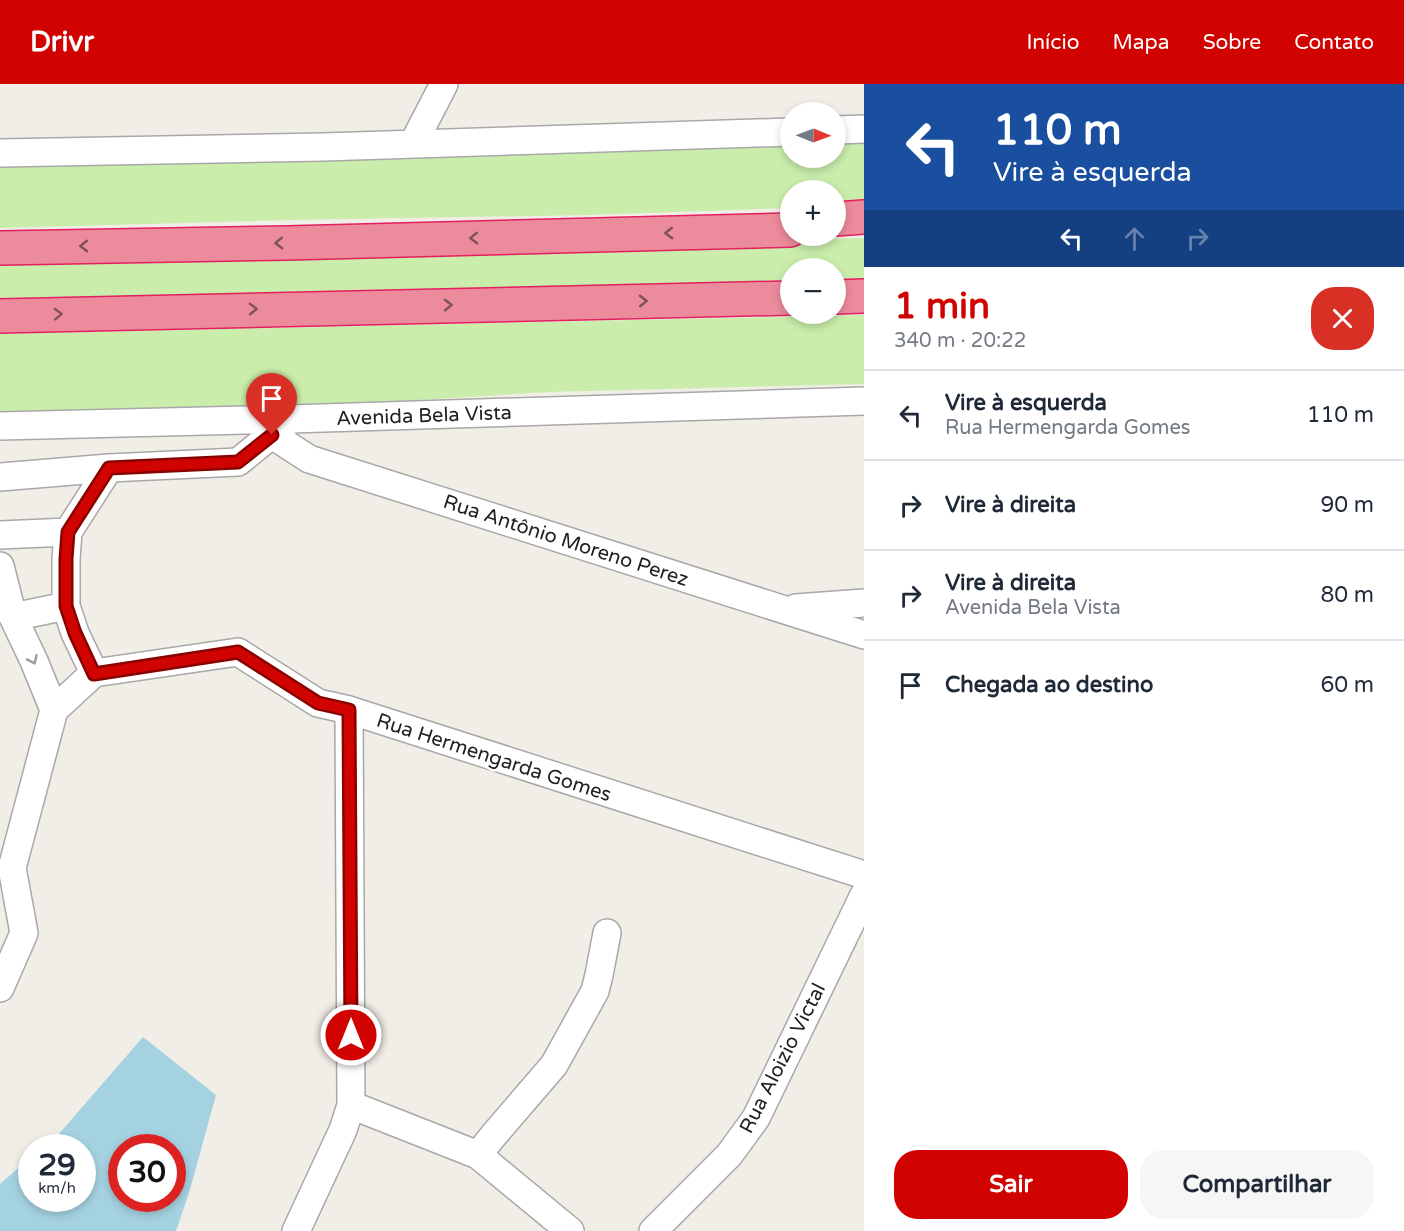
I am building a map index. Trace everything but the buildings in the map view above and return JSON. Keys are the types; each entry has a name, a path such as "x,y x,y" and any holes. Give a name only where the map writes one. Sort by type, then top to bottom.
{"highway":[{"path":"846,218 864,217"},
{"path":"705,232 780,225"},
{"path":"846,229 864,228"},
{"path":"0,248 780,230"},
{"path":"846,297 864,296"},
{"path":"0,316 780,298"}],"street":[{"path":"413,144 444,84"},
{"path":"846,130 864,129"},
{"path":"0,153 413,144 780,132"},
{"name":"Avenida Bela Vista","path":"0,426 282,427 864,401"},
{"path":"0,477 109,468 238,462 282,427"},
{"name":"Rua Antônio Moreno Perez","path":"282,427 309,459 864,635"},
{"path":"0,988 24,933 6,862 54,710 94,674 75,633 66,606 66,559 68,532 109,468"},
{"path":"0,535 68,532"},
{"path":"0,566 13,617 54,710"},
{"path":"782,609 864,603"},
{"path":"13,617 66,606"},
{"name":"Rua Hermengarda Gomes","path":"94,674 238,652 318,703 349,710 864,875"},
{"path":"296,1231 343,1130 351,1105 349,710"},
{"name":"Rua Aloizio Victal","path":"653,1231 729,1155 756,1118 864,895"},
{"path":"478,1155 559,1058 595,991 607,933"},
{"path":"351,1105 478,1155 570,1231"}],"green space":[{"path":"864,141 864,205 846,206 846,180 780,180 780,208 590,215 0,228 0,163 780,143 780,168 846,168 846,142"},
{"path":"846,238 864,238 864,285 846,285 846,258 780,258 780,286 0,306 0,258 780,240 780,246 846,246"},
{"path":"846,315 864,315 864,384 549,392 320,406 0,411 0,334 780,317 780,324 846,324"}],"water":[{"path":"143,1037 216,1095 186,1202 186,1134 108,1134 108,1212 182,1212 176,1231 0,1231 0,1184 18,1168 18,1212 96,1212 96,1134 59,1134"}],"route":[{"path":"272,435 238,462 109,468 68,532 66,606 75,633 94,674 238,652 318,703 349,710 351,1035"}]}
